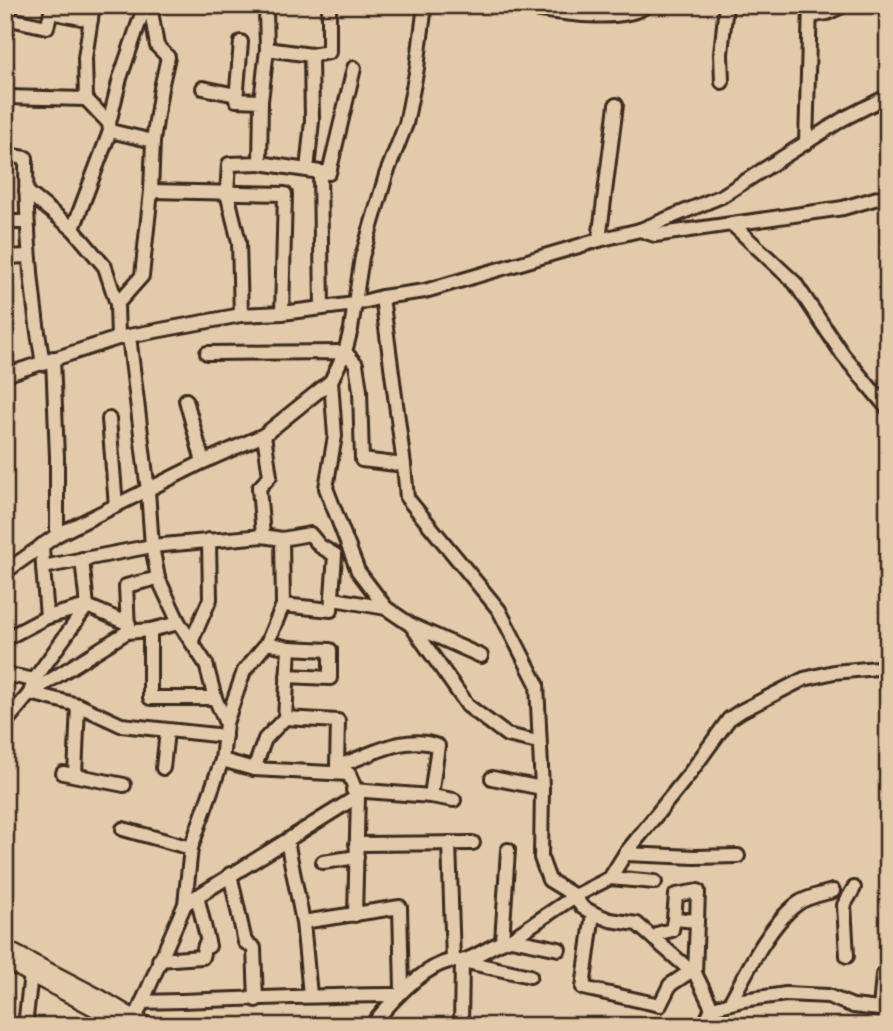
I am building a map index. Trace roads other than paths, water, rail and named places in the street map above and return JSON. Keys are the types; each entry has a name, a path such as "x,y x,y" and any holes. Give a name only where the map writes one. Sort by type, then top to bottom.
{"main road":[{"path":"5,948 102,998 137,1023"},
{"path":"5,961 137,1023"}],"street":[{"path":"5,33 11,5"},
{"path":"93,5 85,58 86,99 110,127 153,141"},
{"path":"73,229 110,127 120,78 145,5"},
{"path":"117,304 142,276 153,141 160,88 168,57 157,46 150,5"},
{"path":"267,49 311,55 329,52 329,5"},
{"path":"5,572 57,535 203,462 264,435 331,381 345,352 362,257 386,176 406,124 425,5"},
{"path":"510,5 640,12 647,5"},
{"path":"722,82 721,54 726,5"},
{"path":"806,143 810,11 827,13 844,5"},
{"path":"260,163 261,101 267,49 266,10"},
{"path":"6,19 47,27 51,12 91,20"},
{"path":"241,42 236,100 261,101"},
{"path":"311,55 322,308"},
{"path":"240,315 239,242 227,193 229,164 260,163 329,173 354,68"},
{"path":"203,88 236,95"},
{"path":"5,374 123,337 240,315 355,304 425,291 640,230 722,195 843,119 888,96"},
{"path":"5,97 86,99"},
{"path":"599,240 616,105"},
{"path":"5,155 26,158 27,222 34,309 48,361 57,457 57,535"},
{"path":"26,191 73,229 105,267 117,304 123,337 148,491 152,546 158,578 179,623 206,664 225,730"},
{"path":"151,191 285,194 282,313"},
{"path":"640,230 655,235 843,208 888,195"},
{"path":"5,222 27,222"},
{"path":"732,224 795,283 843,355 888,409"},
{"path":"5,257 29,256"},
{"path":"382,297 407,498 499,610 537,684 542,788 541,858 549,880 593,913 610,920 638,923 693,972 712,1008 714,1026"},
{"path":"207,353 345,352 356,364 360,390 362,460 404,465"},
{"path":"331,381 335,436 326,488 358,571 386,608 411,625 481,656"},
{"path":"186,400 203,462"},
{"path":"109,419 116,506"},
{"path":"263,536 259,488 270,476 264,435"},
{"path":"43,567 152,546 263,536 282,539 310,534 320,546 335,555 334,599 331,610 283,605"},
{"path":"137,1023 142,1002 185,904 191,848 222,760 225,730 244,671 267,643 283,605 282,539"},
{"path":"192,640 210,599 209,540"},
{"path":"42,545 47,617"},
{"path":"5,723 88,606 82,559"},
{"path":"128,628 126,586 158,578"},
{"path":"334,599 386,608"},
{"path":"5,639 47,617 88,606 128,628 150,630 179,623"},
{"path":"411,625 445,678 468,706 508,735 538,743"},
{"path":"32,687 128,628"},
{"path":"150,630 150,698 215,698"},
{"path":"267,643 289,648 330,650 330,678 287,676"},
{"path":"254,769 265,739 285,718 289,648"},
{"path":"371,1026 381,1020 400,993 439,965 457,961 506,940 610,878 625,854 729,719 804,679 834,672 888,667"},
{"path":"5,674 121,725 167,731 225,730"},
{"path":"78,705 69,774 124,785"},
{"path":"285,718 338,721 337,766"},
{"path":"163,768 167,731"},
{"path":"337,766 398,743 424,740 438,746 431,796"},
{"path":"222,760 254,769 349,774"},
{"path":"337,766 349,774 355,793 355,915"},
{"path":"492,778 542,788"},
{"path":"185,904 287,841 355,793 431,796 454,800"},
{"path":"123,830 191,848"},
{"path":"287,841 303,922 310,995"},
{"path":"449,843 461,1026"},
{"path":"323,862 356,850 473,843"},
{"path":"506,940 508,850"},
{"path":"625,854 738,856"},
{"path":"230,874 245,942 254,948 256,1000"},
{"path":"610,878 655,882"},
{"path":"847,956 844,905 854,888"},
{"path":"654,939 660,933 672,930 676,895 698,891 693,972"},
{"path":"730,1003 774,929 798,903 833,891"},
{"path":"159,960 202,957 205,945 209,946 197,896"},
{"path":"303,922 400,907 400,993"},
{"path":"593,913 583,988 660,1005 670,985 693,972"},
{"path":"674,919 697,921"},
{"path":"506,940 559,949"},
{"path":"457,961 530,976"},
{"path":"25,1026 31,974"},
{"path":"712,1008 786,994 828,996 853,1006 884,1010 883,975"},
{"path":"142,1002 400,993"},
{"path":"704,1026 712,1008"}]}
